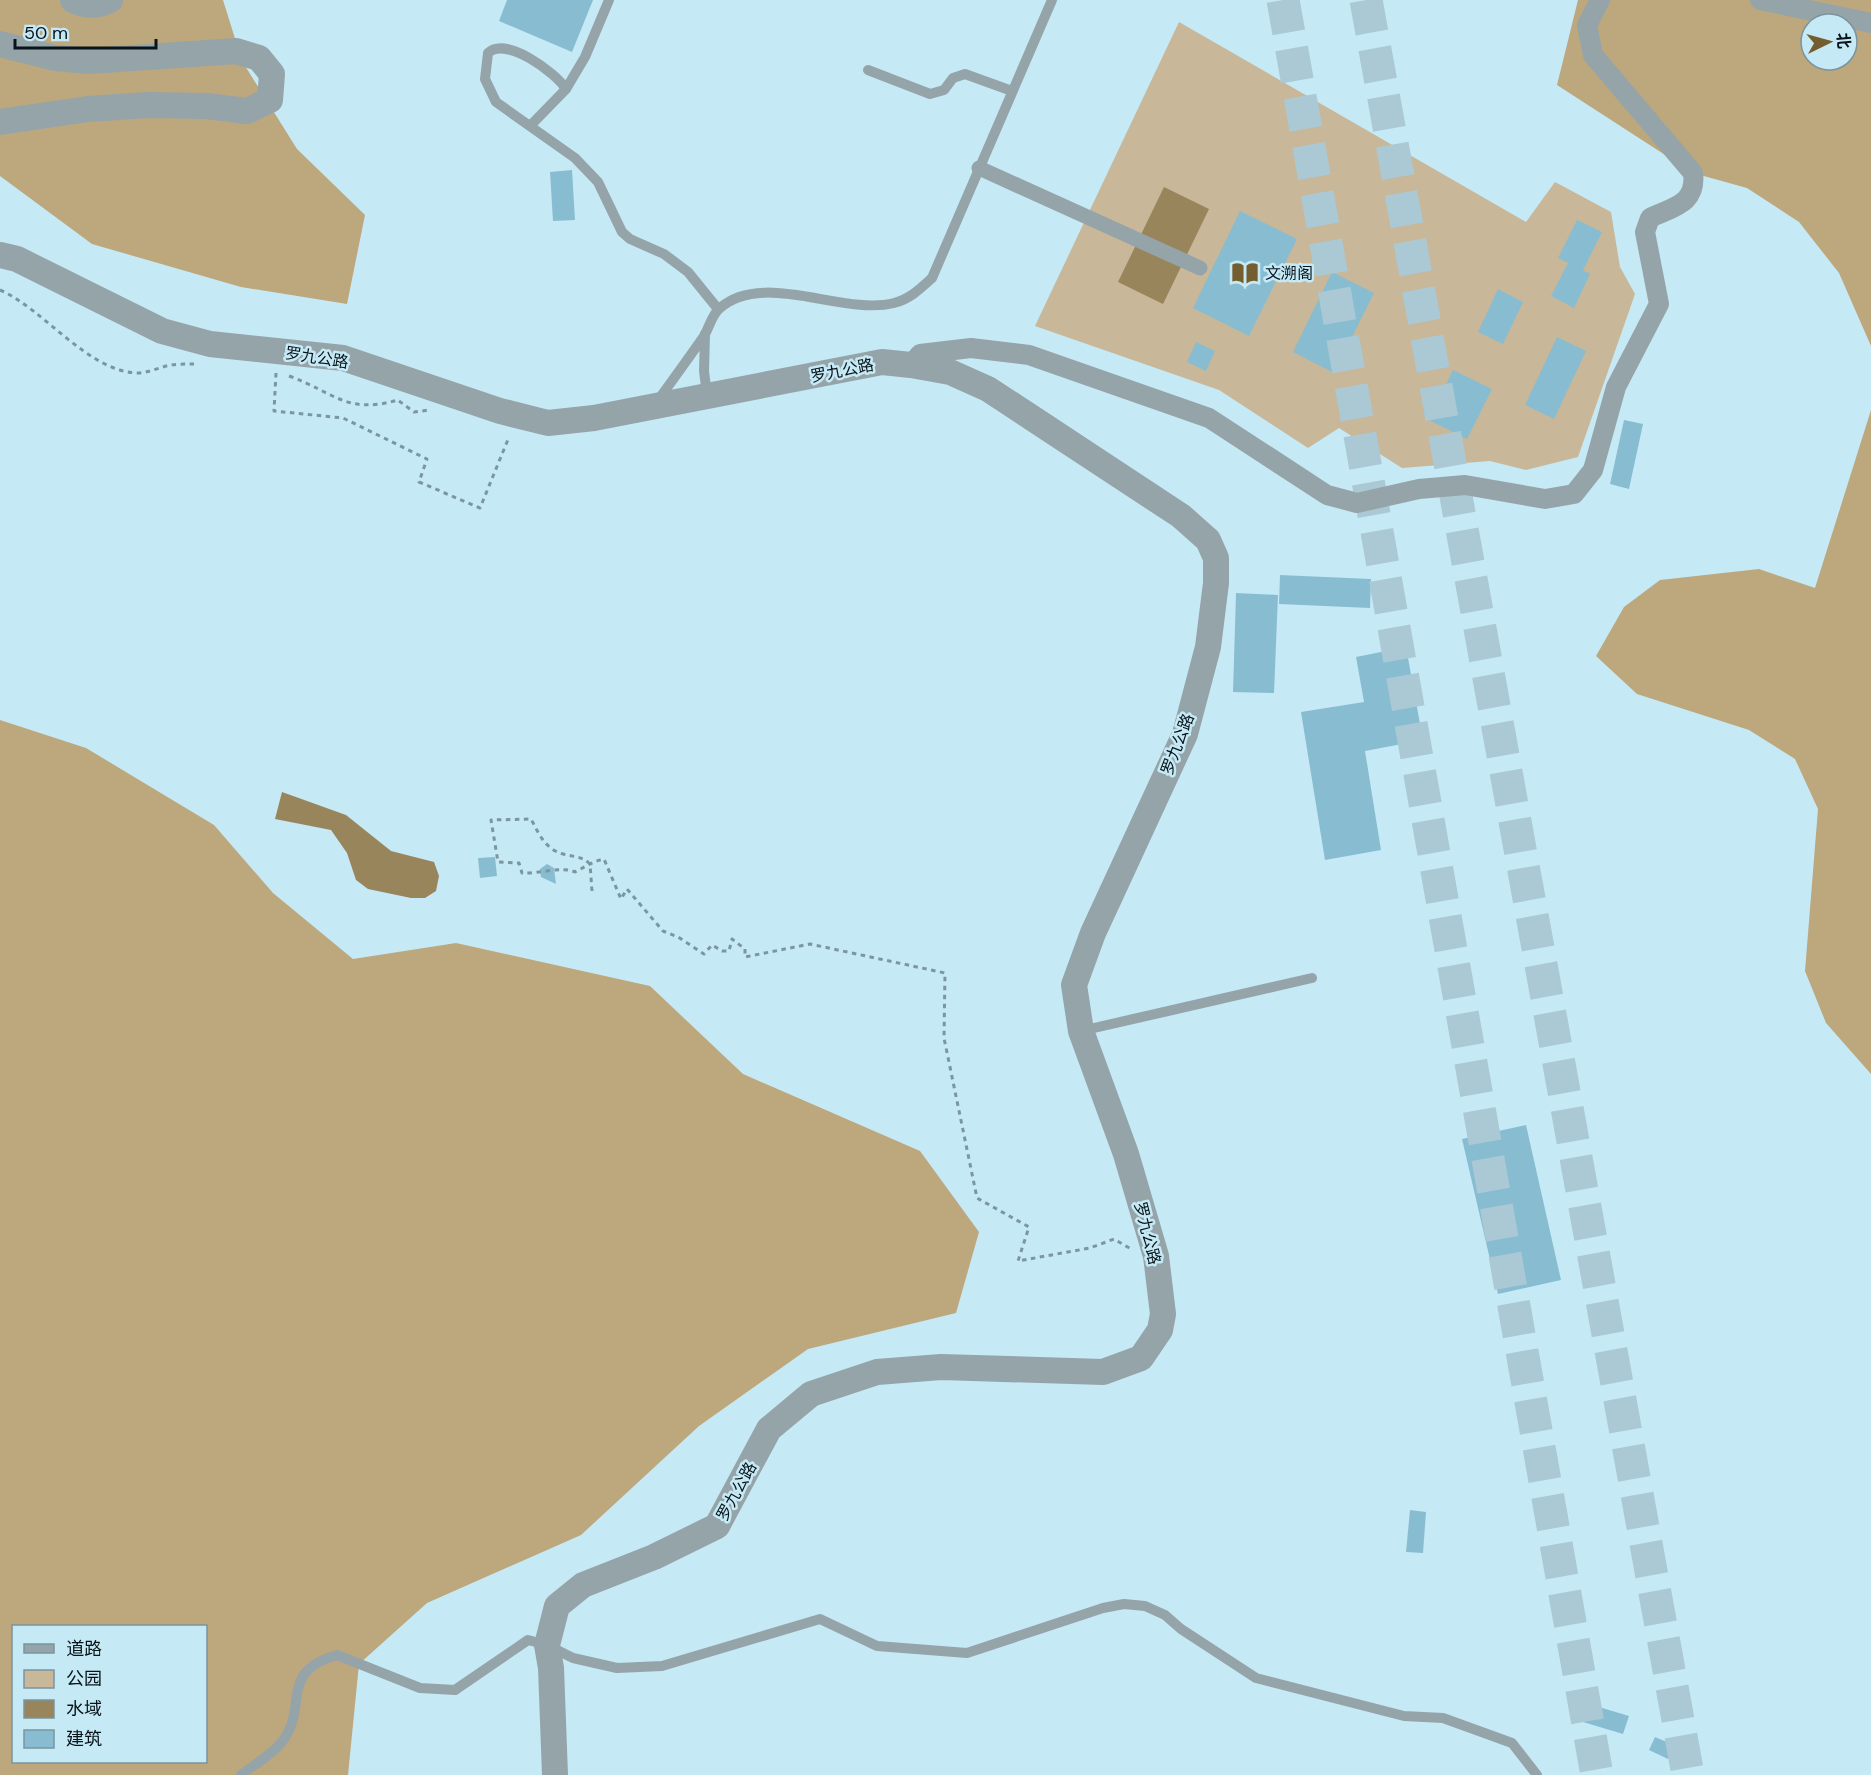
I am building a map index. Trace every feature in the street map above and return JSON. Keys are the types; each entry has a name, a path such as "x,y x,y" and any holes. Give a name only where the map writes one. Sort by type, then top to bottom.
{"street":[{"path":"73,0 80,3 102,4 110,0"},
{"path":"911,365 920,354 970,348 1029,355 1209,418 1328,495 1357,503 1419,489 1465,484 1545,499 1574,494 1593,470 1616,387 1659,304 1645,232 1650,218 1688,200 1695,187 1693,173 1593,55 1587,25 1600,0"},
{"path":"1760,0 1871,23"},
{"path":"0,44 55,58 90,62 236,51 258,58 272,74 270,100 247,111 206,106 149,105 88,109 0,122"},
{"path":"979,168 1196,266"},
{"name":"罗九公路","path":"0,255 39,269 162,331 210,344 343,358 500,411 549,423 594,418 882,362 950,372 988,389 1181,516 1208,540 1216,558 1216,583 1208,647 1185,734 1093,933 1074,985 1081,1031 1126,1154 1156,1256 1163,1314 1160,1330 1142,1358 1103,1372 941,1366 877,1372 811,1394 769,1429 717,1526 654,1557 583,1585 557,1606 547,1645 551,1668 555,1775"}],"lane":[{"path":"531,125 566,89 585,57 609,0"},
{"path":"654,405 705,334 718,309 736,299 756,294 873,306 895,303 915,293 932,278 1052,0"},
{"path":"566,89 559,77 508,48 498,47 488,53 485,72 489,91 496,102 575,158 598,182 622,232 630,239 664,254 688,272 718,309"},
{"path":"868,70 930,94 944,90 952,78 965,74 971,74 1012,92"},
{"path":"705,334 704,371 707,395"},
{"path":"1081,1031 1312,978"},
{"path":"241,1775 282,1742 292,1720 302,1675 309,1666 337,1655 361,1662 420,1688 455,1690 528,1640 547,1645 573,1658 617,1668 662,1666 820,1619 877,1646 967,1653 1103,1608 1124,1604 1145,1606 1165,1615 1181,1629 1256,1678 1404,1716 1443,1718 1512,1743 1537,1775"}],"path":[{"path":"0,290 34,311 66,339 122,370 138,373 154,371 170,365 200,363"},
{"path":"266,369 277,371 356,407 398,400"},
{"path":"277,371 274,411 343,418 427,459 419,482 480,507 509,435"},
{"path":"592,891 590,864 584,858 560,853 543,842 531,819 491,820 498,862 519,863 522,873 561,871 567,868 575,872 590,864 604,859 621,899 627,889 663,932 678,937 704,954 712,945 722,951 729,951 732,939 745,949 745,957 810,944 945,973 944,1038 977,1198 1029,1227 1018,1261 1090,1248 1114,1239 1140,1253 1156,1256"}],"green space":[{"path":"1179,22 1526,222 1555,182 1611,212 1620,267 1635,294 1578,457 1526,470 1490,461 1402,468 1339,428 1308,448 1219,390 1035,326"}],"shaded area":[{"path":"0,0 223,0 242,61 297,149 365,215 347,304 241,287 92,244 0,176"},
{"path":"1578,0 1871,0 1871,346 1839,273 1799,222 1747,188 1693,173 1557,85"},
{"path":"1871,410 1871,1074 1826,1023 1805,971 1818,809 1795,759 1749,730 1637,694 1596,656 1624,607 1660,580 1759,569 1815,588"},
{"path":"0,720 86,748 214,825 273,893 353,959 456,943 650,986 743,1074 920,1151 979,1232 956,1313 808,1349 699,1426 581,1535 427,1603 359,1664 348,1775 0,1775"}],"water":[{"path":"1164,187 1209,209 1163,304 1118,282"},
{"path":"282,792 346,815 391,851 434,862 439,876 436,891 425,898 411,898 368,889 356,880 347,853 331,830 275,819"}],"building":[{"path":"507,0 593,0 572,52 499,21"},
{"path":"572,170 575,220 553,221 550,172"},
{"name":"文溯阁","path":"1240,211 1297,239 1249,336 1193,308"},
{"path":"1577,220 1602,232 1583,270 1590,274 1574,308 1551,296 1568,263 1558,258"},
{"path":"1332,272 1374,293 1334,373 1293,352"},
{"path":"1498,289 1523,302 1503,344 1478,332"},
{"path":"1557,337 1586,351 1554,419 1525,405"},
{"path":"1196,342 1215,351 1206,371 1187,362"},
{"path":"1453,370 1492,389 1467,439 1429,420"},
{"path":"1624,420 1643,424 1629,489 1610,484"},
{"path":"1280,575 1371,579 1370,608 1279,604"},
{"path":"1236,593 1278,595 1274,693 1233,692"},
{"path":"1406,647 1423,740 1365,751 1381,850 1325,860 1301,712 1364,702 1356,657"},
{"path":"495,857 497,876 480,878 478,858"},
{"path":"547,864 554,868 556,884 541,877 540,869"},
{"path":"1526,1125 1561,1280 1498,1294 1462,1139"},
{"path":"1410,1510 1426,1512 1423,1553 1406,1552"},
{"path":"1589,1704 1629,1716 1623,1734 1583,1722"},
{"path":"1655,1737 1674,1745 1668,1759 1649,1750"}],"tunnel":[{"path":"1283,0 1597,1775"},
{"path":"1366,0 1688,1775"}],"place":[{"name":"文溯阁","path":"1245,273"}]}
